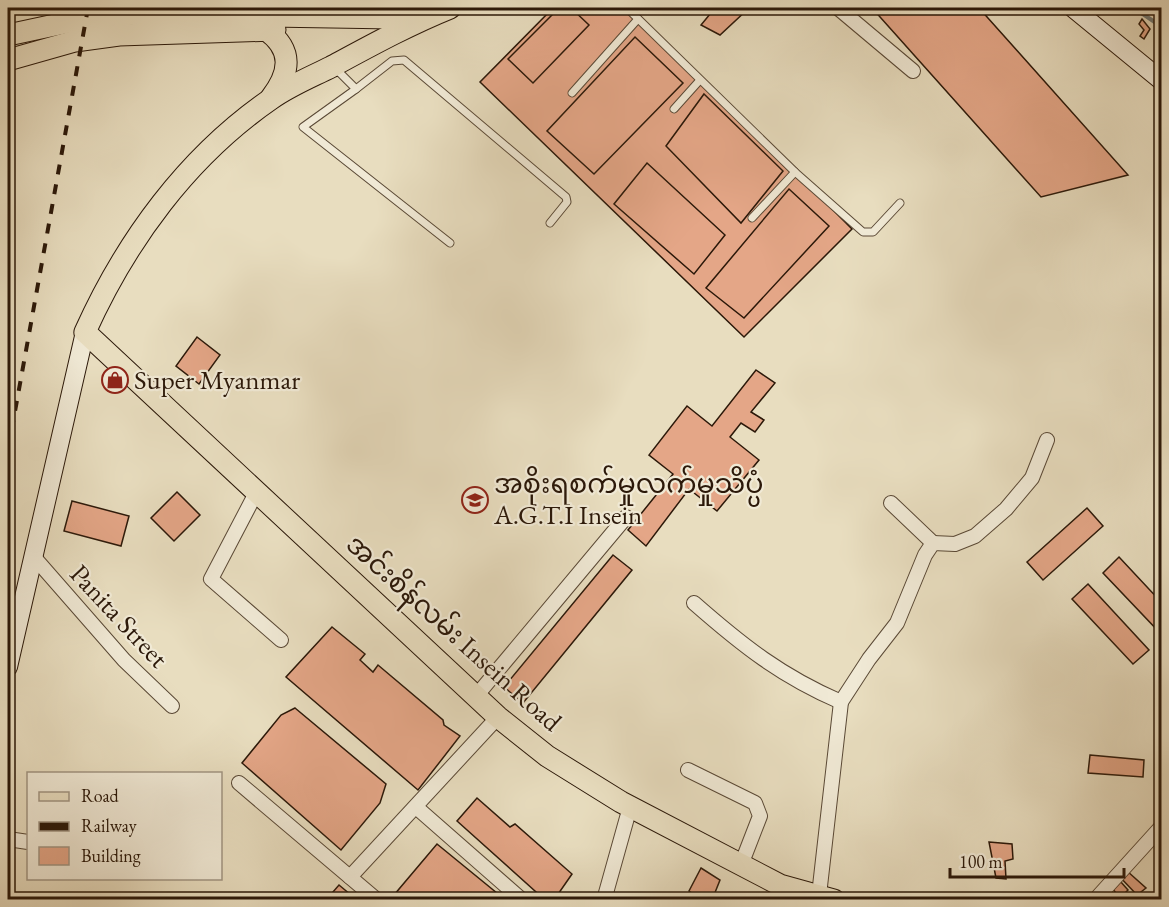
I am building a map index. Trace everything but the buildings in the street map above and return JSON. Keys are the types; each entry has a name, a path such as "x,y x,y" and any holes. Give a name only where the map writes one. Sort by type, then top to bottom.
{"main road":[{"path":"8,60 75,41 119,35 266,30 412,17 450,8"},
{"path":"1073,8 1161,81"},
{"path":"8,35 87,19 146,11 358,13 393,18 412,17"},
{"path":"8,667 85,332 120,261 169,193 214,147 272,98 333,66 412,17"},
{"path":"266,30 278,38 287,70 272,98"},
{"name":"အင်းစိန်လမ်း Insein Road","path":"85,332 498,717 547,756 630,807 780,885 827,898"}],"street":[{"path":"838,8 913,70"},
{"path":"891,503 933,543 955,544 975,536 998,516 1032,478 1047,440"},
{"path":"257,491 211,579 281,640"},
{"path":"477,695 626,517"},
{"path":"827,898 841,702 897,623 925,555 933,543"},
{"name":"Panita Street","path":"33,556 124,660 172,706"},
{"path":"694,603 746,648 777,670 801,685 841,702"},
{"path":"350,877 498,717"},
{"path":"688,770 754,803 760,816 741,865"},
{"path":"239,783 377,900"},
{"path":"416,807 522,900"},
{"path":"604,900 630,807"},
{"path":"1095,900 1161,826"},
{"path":"8,839 27,842"}],"lane":[{"path":"627,8 795,172 863,232 869,234 900,203"},
{"path":"572,93 638,20"},
{"path":"450,243 303,128 392,61 404,60 566,197 567,202 550,223"},
{"path":"333,66 356,89"},
{"path":"674,109 700,80"},
{"path":"752,218 795,172"}],"waterway":[{"path":"1134,8 1162,27"}],"railway":[{"path":"8,450 88,8"}],"place":[{"name":"Super Myanmar","path":"115,380"},
{"name":"အစိုးရစက်မှုလက်မှုသိပ္ပံ A.G.T.I Insein","path":"475,500"}]}
